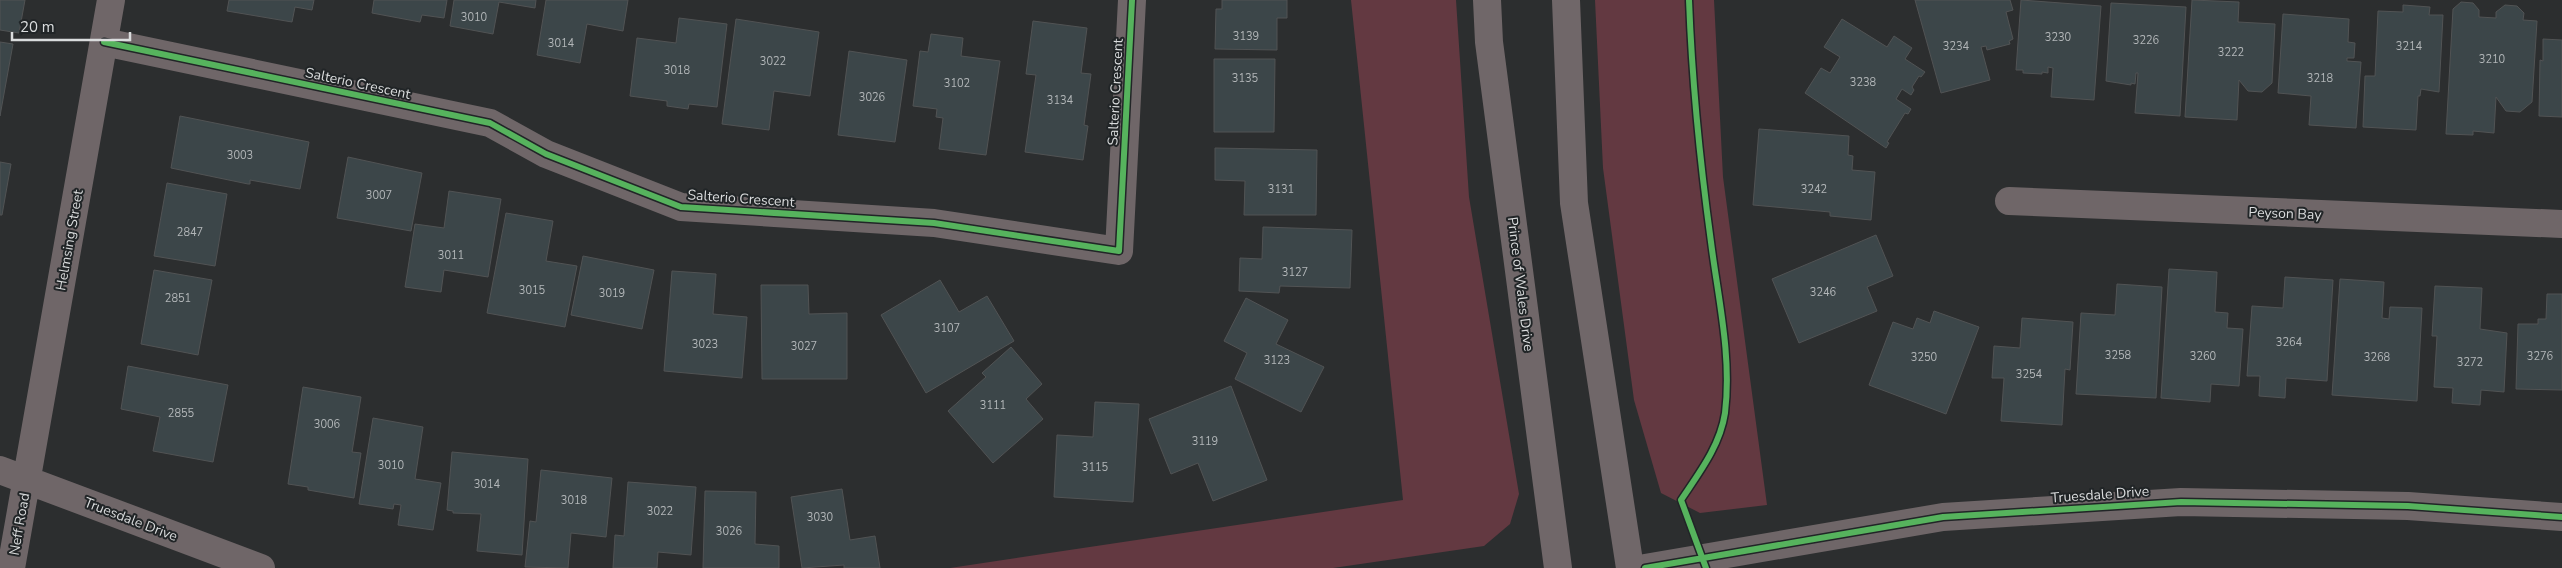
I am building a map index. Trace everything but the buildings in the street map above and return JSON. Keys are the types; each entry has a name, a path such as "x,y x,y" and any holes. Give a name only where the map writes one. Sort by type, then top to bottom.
{"main road":[{"name":"Prince of Wales Drive","path":"1487,0 1489,42 1558,568"},
{"path":"1566,0 1574,203 1630,568"}],"street":[{"name":"Helmsing Street","path":"27,480 111,0"},
{"name":"Salterio Crescent","path":"104,42 490,123 546,154 681,207 934,223 1119,251 1132,0"},
{"name":"Peyson Bay","path":"2009,201 2562,224"},
{"name":"Truesdale Drive","path":"0,470 261,568"},
{"name":"Neff Road","path":"11,568 27,480"},
{"name":"Truesdale Drive","path":"1644,568 1943,517 2181,502 2408,506 2562,517"}],"shaded area":[{"path":"1351,0 1456,0 1469,197 1519,494 1510,524 1484,546 1333,568 950,568 1403,500"},
{"path":"1595,0 1714,0 1723,177 1767,505 1700,513 1661,493 1634,400 1603,168"}],"cycle path":[{"path":"104,42 490,123 546,154 681,207 934,223 1119,251 1132,0"},
{"path":"1689,0 1694,91 1700,152 1727,370 1725,413 1719,437 1702,469 1681,500 1706,568"},
{"path":"1645,568 1943,517 2181,502 2408,506 2562,517"}]}
